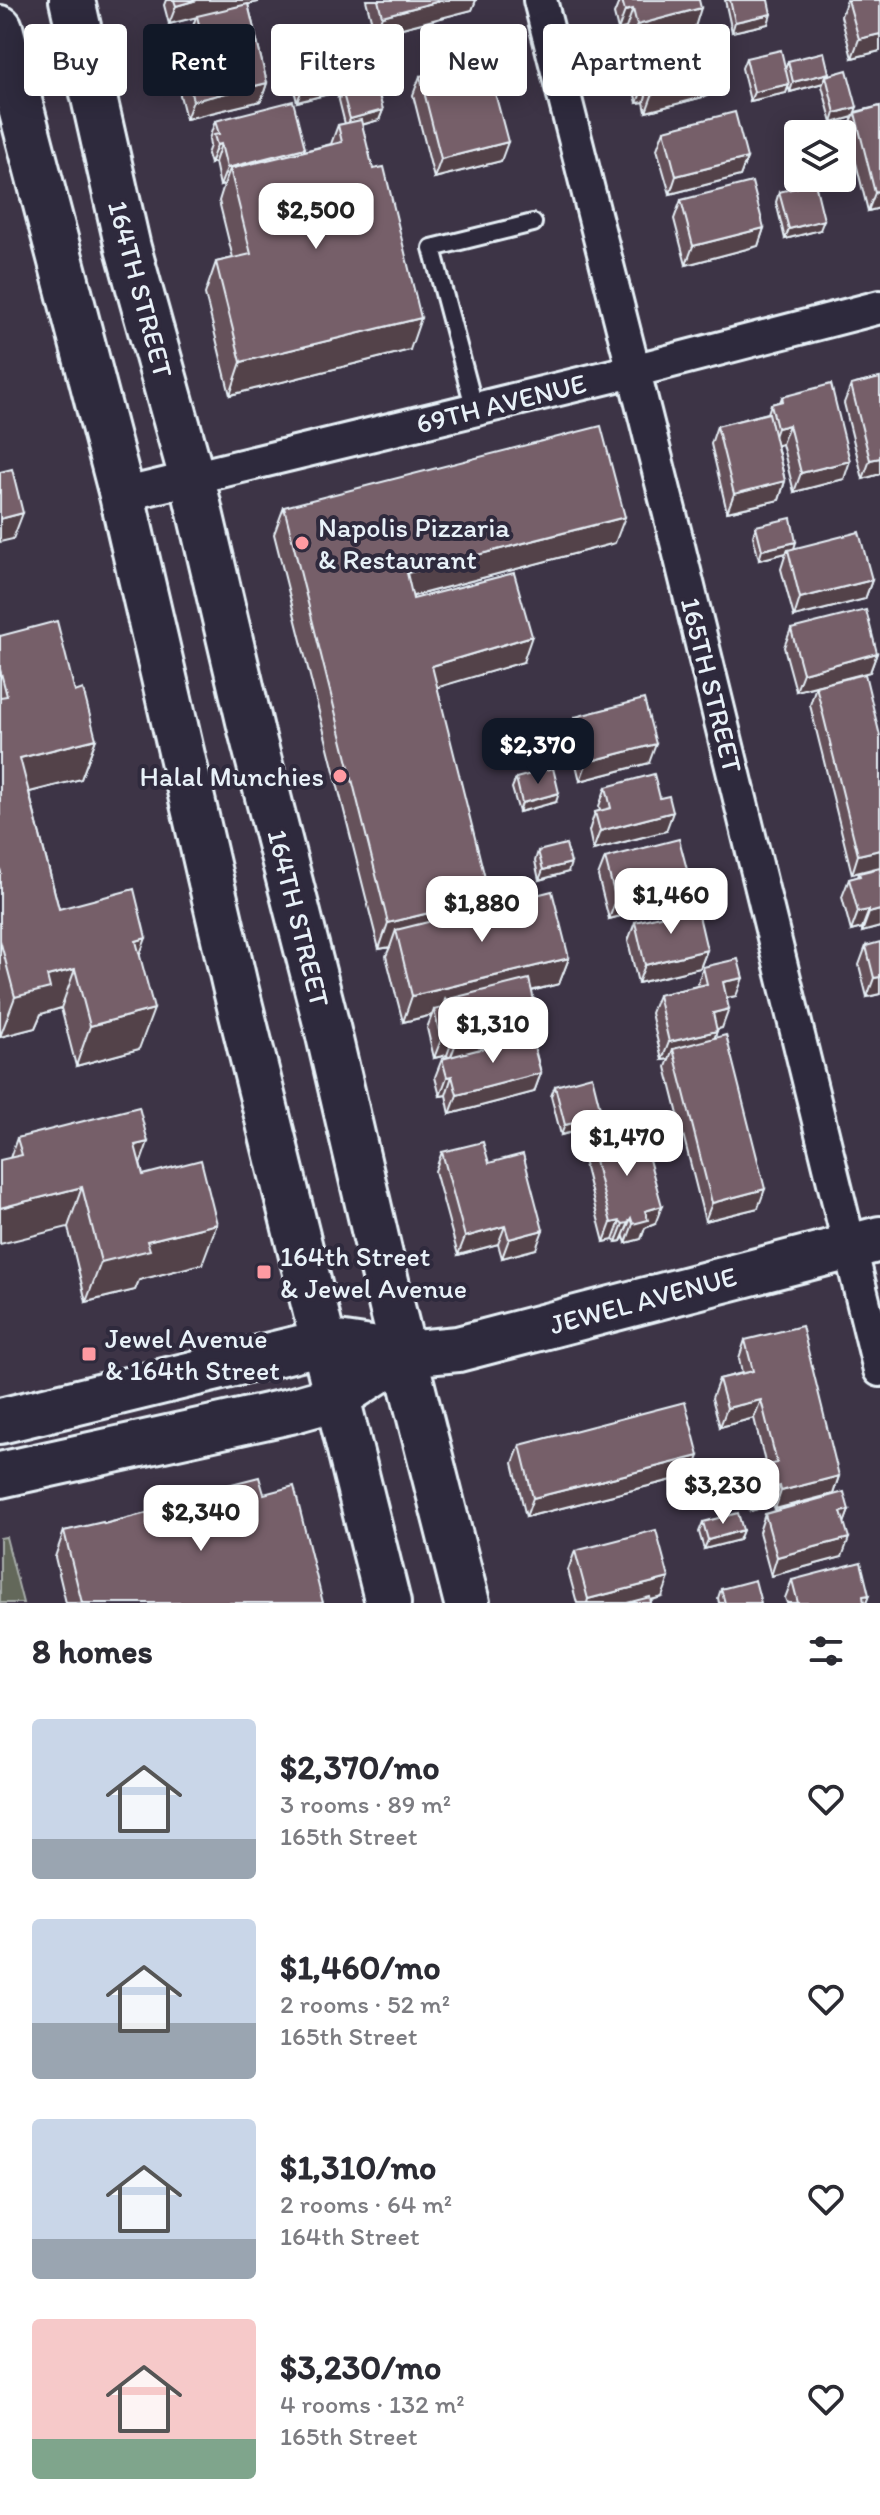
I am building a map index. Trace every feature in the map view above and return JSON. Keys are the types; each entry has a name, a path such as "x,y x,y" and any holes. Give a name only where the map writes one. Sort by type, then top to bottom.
{"street":[{"name":"164TH STREET","path":"72,0 128,248 192,478 252,734 331,1043 404,1354 467,1603"},
{"name":"165TH STREET","path":"540,0 842,1212 864,1242 880,1370"},
{"path":"0,28 122,495 235,986 388,1603"},
{"name":"69TH AVENUE","path":"122,495 633,371 880,307"},
{"name":"JEWEL AVENUE","path":"0,1421 324,1342 404,1354 458,1349 864,1242"},
{"name":"JEWEL AVENUE","path":"0,1475 336,1398 404,1354"}],"lane":[{"path":"475,410 432,248 533,223"}],"shaded area":[{"path":"6,1537 23,1603 0,1603 0,1538"}],"building":[{"path":"174,0 197,0 176,6"},
{"path":"378,0 444,0 382,16"},
{"path":"622,0 699,0 701,8 641,24 637,24 633,9 625,11"},
{"path":"730,0 768,0 771,14 735,22"},
{"path":"848,0 880,0 880,34 859,39"},
{"path":"248,4 253,24 199,24 197,16"},
{"path":"255,33 267,83 255,86"},
{"path":"781,50 789,84 754,92 746,58"},
{"path":"824,52 829,73 793,82 788,61"},
{"path":"847,70 857,107 835,113 826,76"},
{"path":"192,96 214,96 193,101"},
{"path":"344,96 379,96 383,110 350,119"},
{"path":"425,96 496,96 508,142 441,159"},
{"path":"293,101 305,148 227,168 221,144 217,145 214,135 219,134 215,121"},
{"path":"880,106 880,191 875,193 855,113"},
{"path":"735,112 747,158 676,176 664,130"},
{"path":"361,120 373,169 384,167 421,318 241,362 216,262 251,254 230,169 342,142 338,125"},
{"path":"752,182 764,228 693,246 681,200"},
{"path":"779,192 817,192 824,220 789,229"},
{"path":"880,378 880,458 870,460 851,385"},
{"path":"831,384 850,461 801,473 789,425 777,428 771,404 783,401 782,397"},
{"path":"769,413 785,481 734,494 717,426"},
{"path":"601,426 625,517 407,573 413,599 514,573 532,636 432,666 490,898 388,923 284,507"},
{"path":"12,469 23,513 0,519 0,472"},
{"path":"791,518 796,542 762,550 756,526"},
{"path":"859,532 872,580 800,598 788,550"},
{"path":"866,610 877,653 803,673 791,629"},
{"path":"57,621 75,692 83,689 96,739 20,758 59,909 134,889 146,938 136,941 154,1009 90,1026 75,969 47,976 50,988 15,997 0,940 0,697 7,696 0,669 0,636"},
{"path":"865,674 880,736 880,850 858,855 816,686"},
{"path":"644,699 656,744 587,762 575,717"},
{"path":"553,768 559,793 522,803 516,778"},
{"path":"654,774 660,798 669,796 673,812 600,831 595,812 611,808 606,787"},
{"path":"679,839 690,881 616,900 605,858"},
{"path":"566,844 571,863 543,870 538,851"},
{"path":"880,868 880,910 858,912 849,879"},
{"path":"552,891 569,958 412,996 396,930"},
{"path":"697,907 707,950 645,965 635,922"},
{"path":"880,942 880,977 874,978 866,946"},
{"path":"738,959 743,978 723,982 729,1009 713,1013 717,1031 669,1042 658,995 707,984 703,967"},
{"path":"529,979 539,1022 456,1043 454,1036 441,1040 434,1010 446,1007 445,1000"},
{"path":"726,1035 765,1189 712,1203 673,1049"},
{"path":"531,1036 541,1073 457,1095 452,1076 447,1077 442,1059"},
{"path":"592,1076 602,1116 565,1125 555,1086"},
{"path":"139,1107 148,1142 135,1145 143,1175 201,1160 217,1224 147,1241 150,1250 101,1262 82,1187 0,1208 0,1160 22,1155 17,1138"},
{"path":"641,1131 662,1206 645,1211 648,1220 633,1224 631,1218 628,1223 611,1223 591,1145"},
{"path":"483,1142 489,1163 523,1154 543,1230 509,1239 505,1226 465,1237 442,1152"},
{"path":"802,1326 839,1476 781,1491 780,1486 757,1492 751,1469 777,1463 761,1400 727,1408 719,1379 753,1371 745,1340"},
{"path":"685,1402 699,1456 533,1498 520,1445"},
{"path":"259,1477 264,1494 294,1486 323,1603 82,1603 64,1531 222,1494 220,1487"},
{"path":"844,1492 849,1510 841,1512 849,1538 777,1557 765,1514"},
{"path":"738,1513 743,1530 708,1540 703,1522"},
{"path":"656,1530 669,1578 588,1599 575,1551"},
{"path":"861,1562 869,1595 863,1596 864,1603 798,1603 792,1580"},
{"path":"755,1580 761,1603 725,1603 721,1589"},
{"path":"650,1597 651,1603 627,1603"}],"place":[{"name":"Napolis Pizzaria & Restaurant","path":"302,543"},
{"name":"Halal Munchies","path":"340,776"},
{"name":"164th Street & Jewel Avenue","path":"264,1272"},
{"name":"Jewel Avenue & 164th Street","path":"89,1354"}]}
